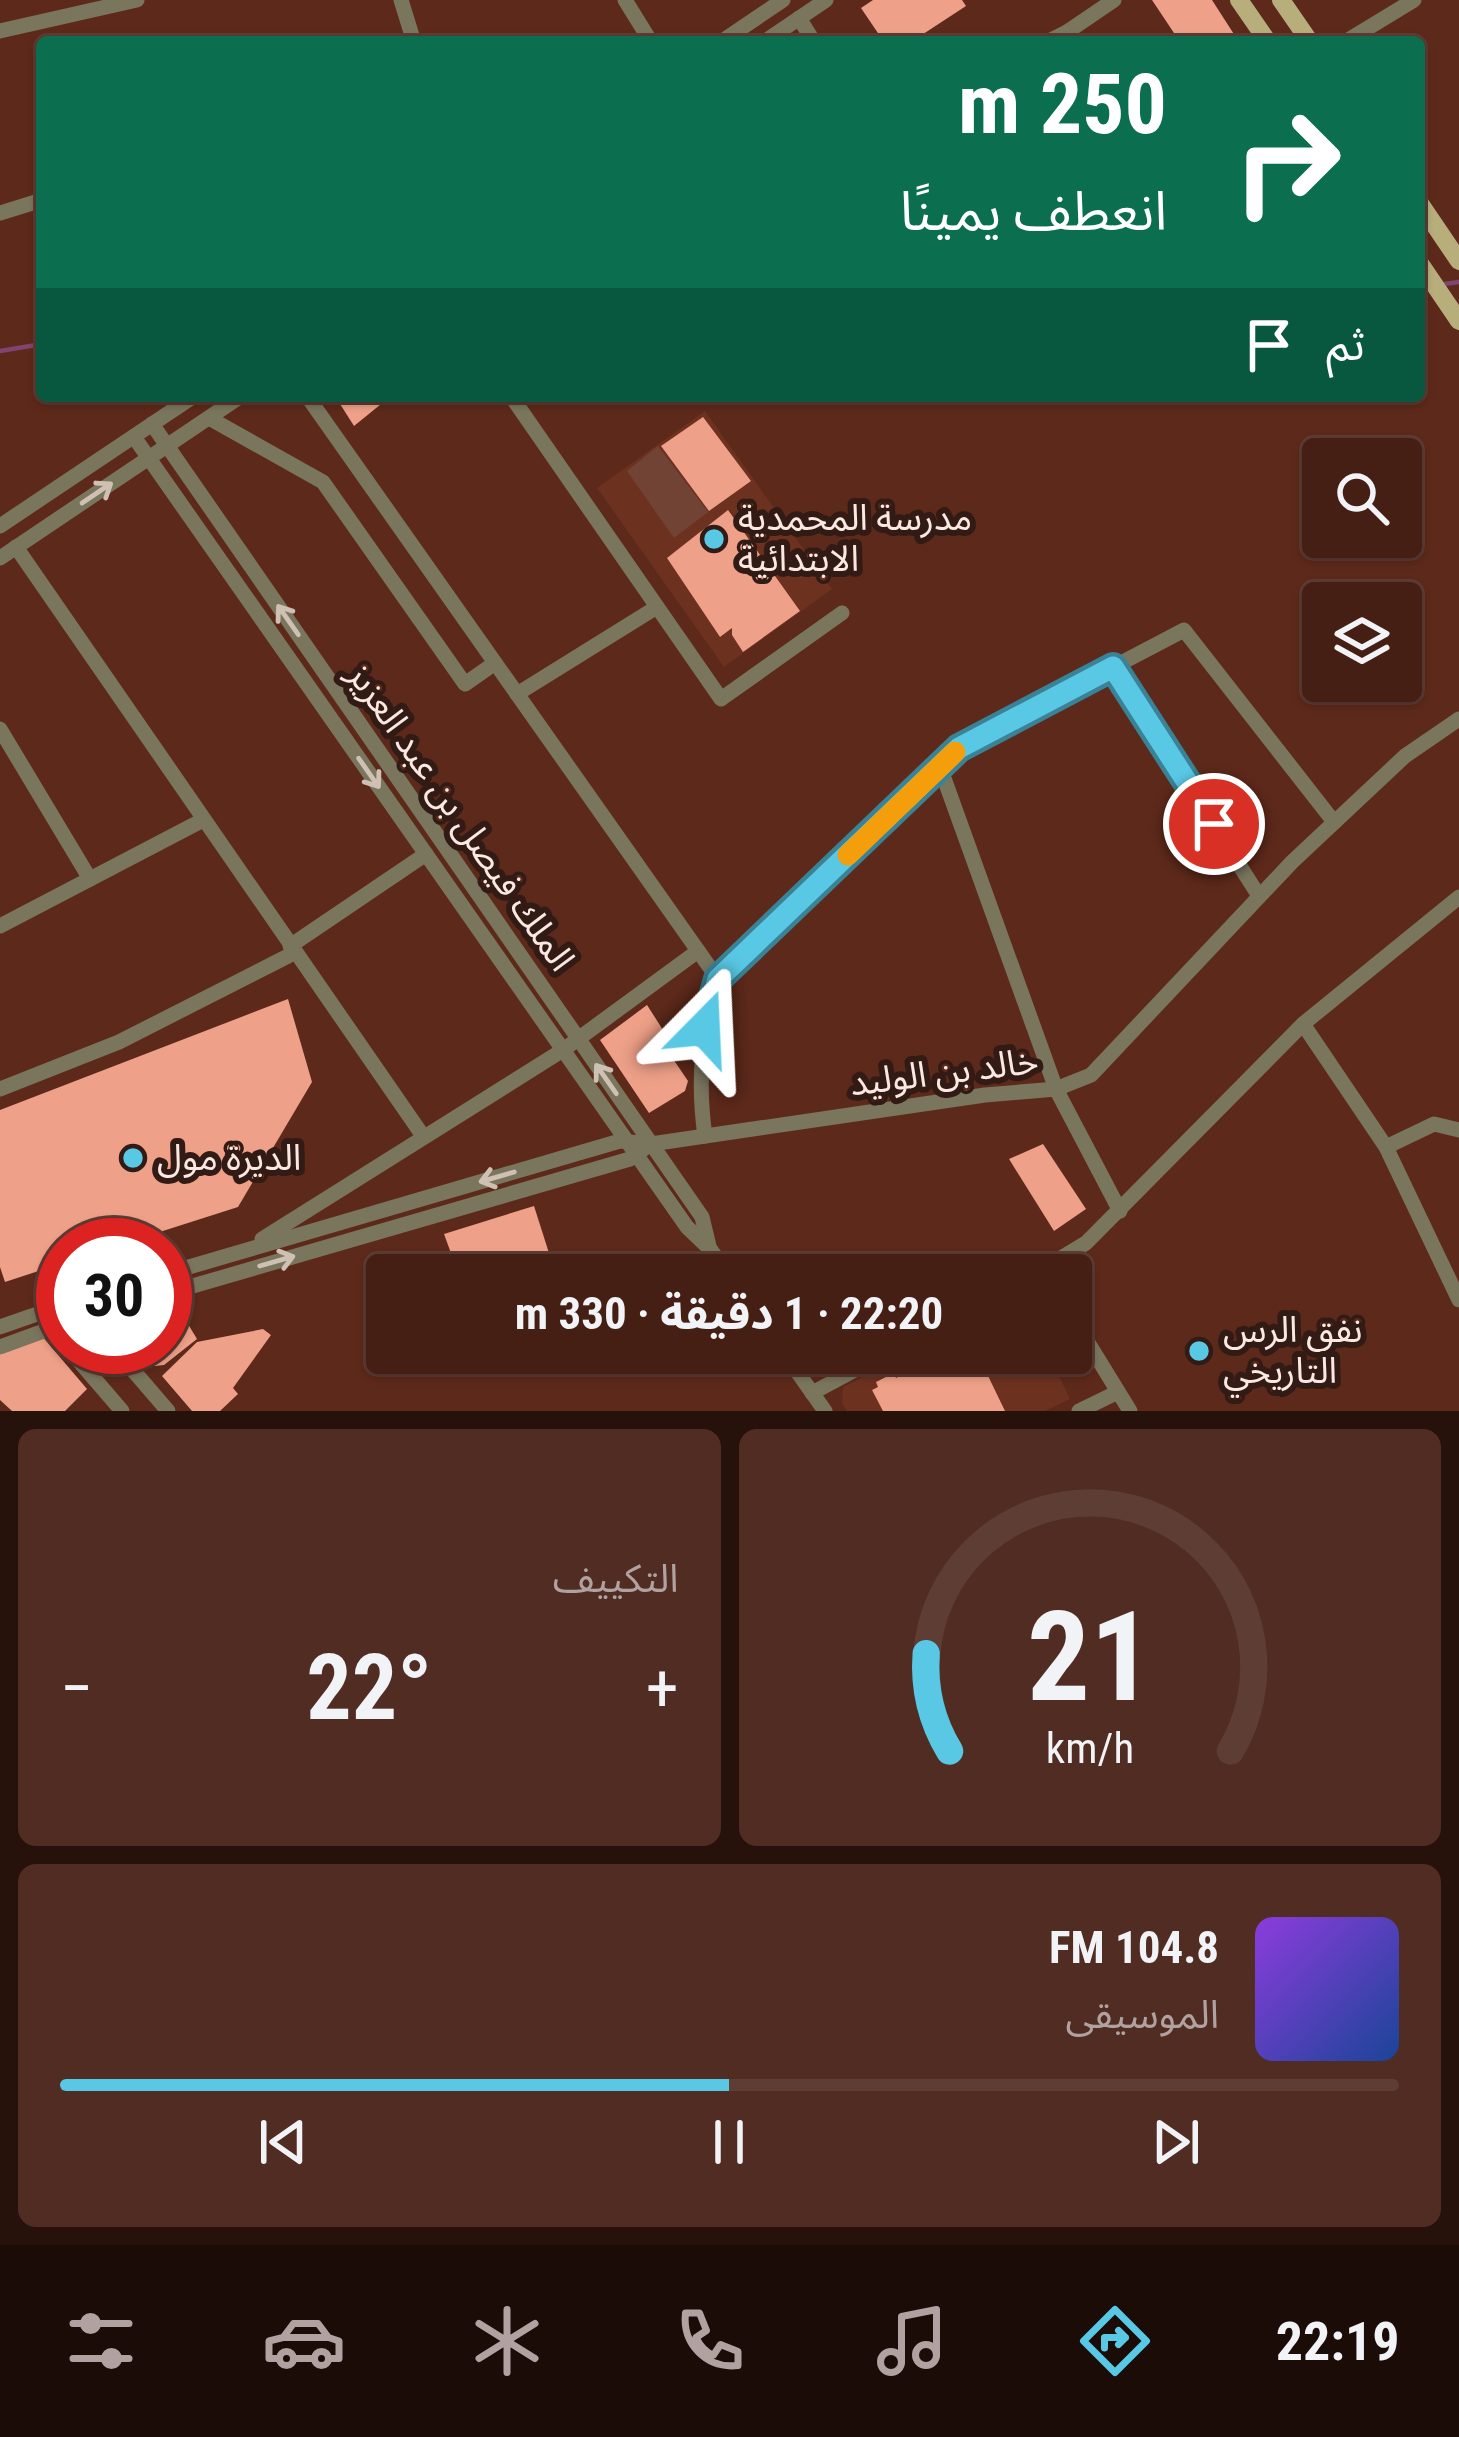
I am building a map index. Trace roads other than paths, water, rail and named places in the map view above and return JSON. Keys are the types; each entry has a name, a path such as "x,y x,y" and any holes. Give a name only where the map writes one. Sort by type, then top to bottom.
{"main road":[{"path":"1239,0 1264,36"},
{"path":"1281,0 1306,36"},
{"path":"1425,211 1458,258"},
{"path":"1425,271 1459,321"}],"street":[{"path":"0,31 137,0"},
{"path":"401,0 412,36"},
{"path":"625,0 647,36"},
{"path":"730,36 783,0"},
{"path":"773,36 826,0"},
{"path":"1072,36 1114,0"},
{"path":"1356,36 1414,0"},
{"path":"799,18 810,36"},
{"path":"0,213 36,202"},
{"path":"0,526 185,402"},
{"path":"0,558 232,402"},
{"path":"311,402 718,979"},
{"path":"515,402 721,699 842,613"},
{"path":"209,418 323,482 465,684 495,663"},
{"name":"الملك فيصل بن عبد العزيز","path":"152,424 701,1217 710,1249"},
{"name":"الملك فيصل بن عبد العزيز","path":"134,436 687,1227 713,1254"},
{"path":"16,547 423,1136"},
{"path":"518,694 657,607"},
{"path":"705,1136 699,1097 704,1028 718,979 959,748 1184,630 1334,822"},
{"path":"1113,667 1259,896"},
{"name":"خالد بن الوليد","path":"192,1266 632,1148 985,1095 1056,1089 1091,1075 1334,822 1405,756 1459,719"},
{"path":"0,729 90,880"},
{"path":"940,766 1056,1089 1120,1211"},
{"path":"0,926 203,820"},
{"path":"0,1089 119,1042 292,949 426,854"},
{"path":"1070,1254 1120,1211 1303,1024 1459,897"},
{"path":"244,1250 563,1050 698,951"},
{"path":"1303,1024 1386,1147 1459,1300"},
{"path":"1386,1147 1434,1124 1459,1130"},
{"name":"خالد بن الوليد","path":"192,1286 632,1148"},
{"path":"0,1327 36,1314"},
{"path":"0,1347 36,1333"},
{"path":"1092,1349 1130,1411"},
{"path":"91,1374 122,1411"},
{"path":"136,1374 168,1411"},
{"path":"798,1374 825,1411"},
{"path":"812,1394 849,1374"},
{"path":"1079,1411 1118,1392"}],"waterway":[{"path":"1444,284 1459,282"},
{"path":"0,351 36,345"}],"place":[{"name":"مدرسة المحمدية الابتدائية","path":"714,539"},
{"name":"الديرة مول","path":"133,1158"},
{"name":"نفق الرس التاريخي","path":"1199,1351"}]}
